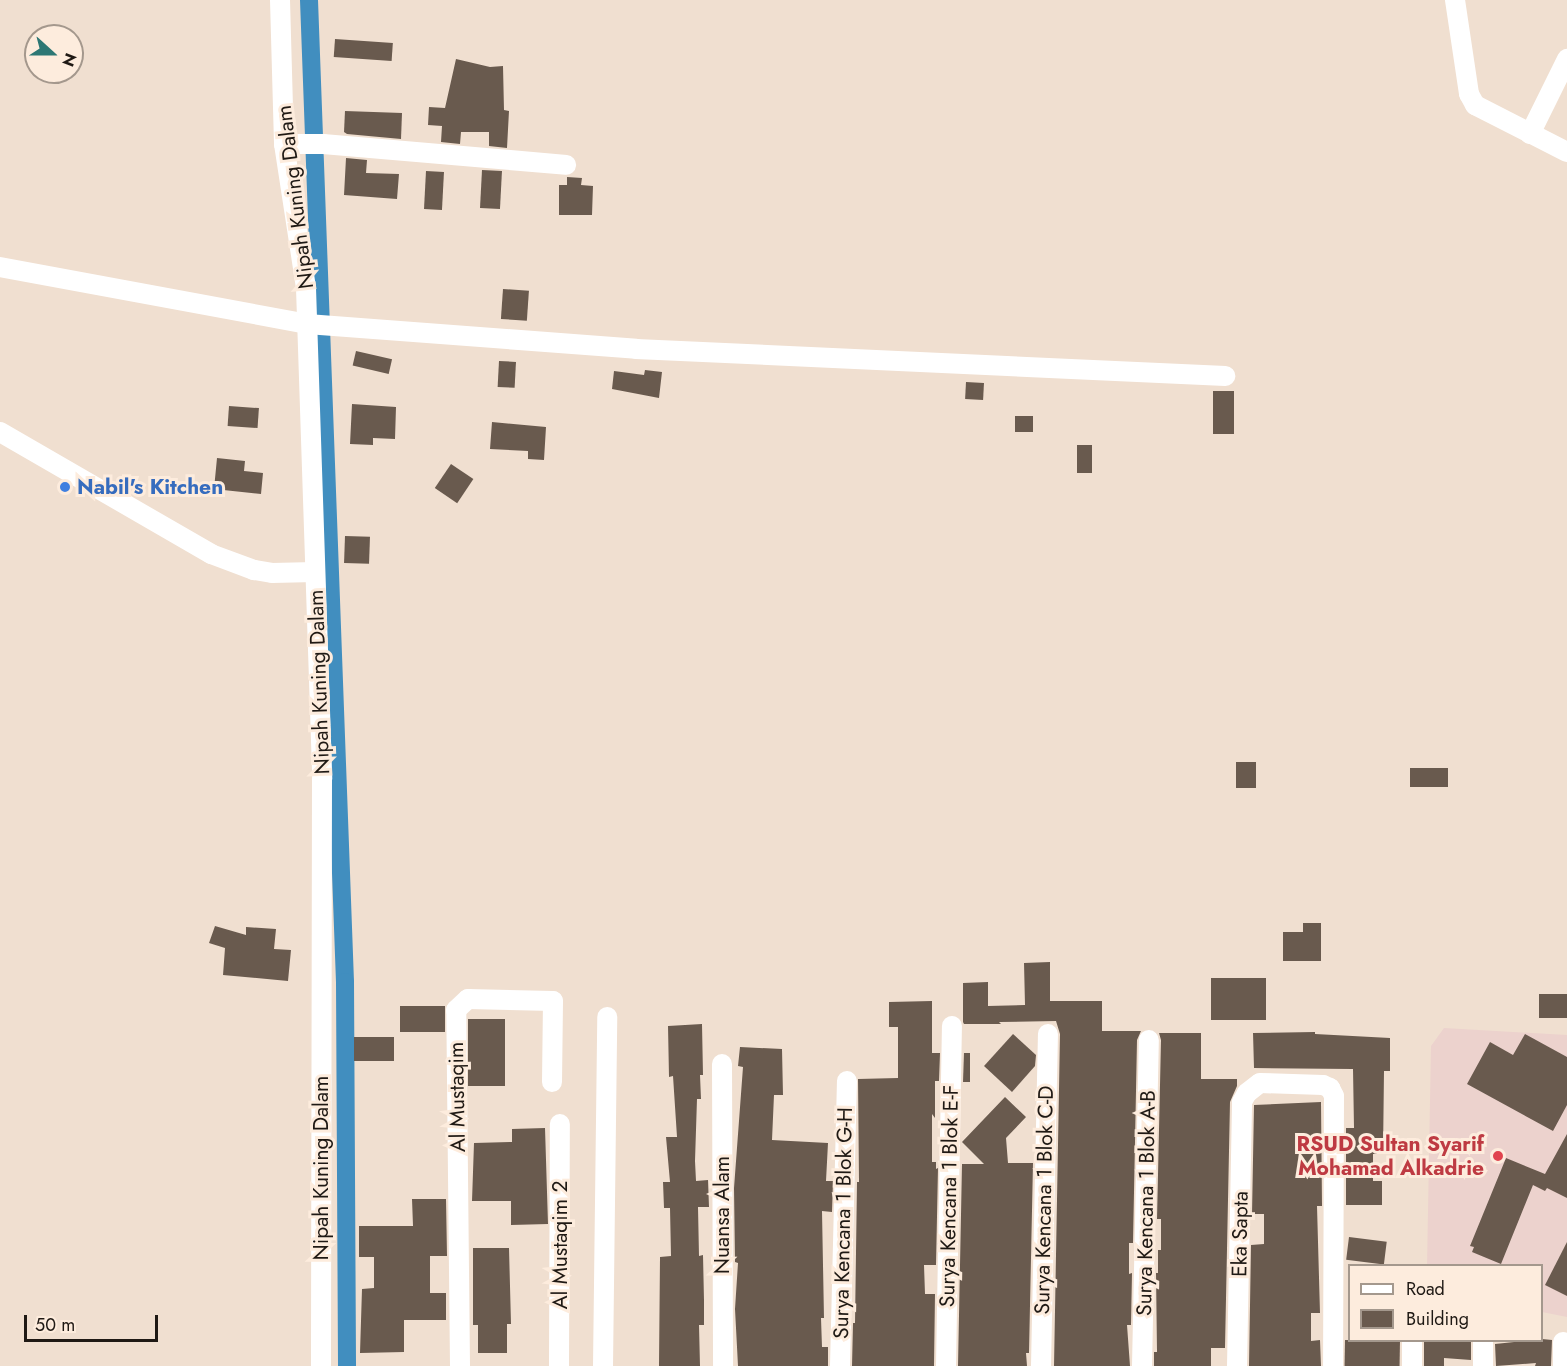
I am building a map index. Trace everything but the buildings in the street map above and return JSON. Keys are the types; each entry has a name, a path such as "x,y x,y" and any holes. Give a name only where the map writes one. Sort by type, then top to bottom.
{"street":[{"name":"Nipah Kuning Dalam","path":"280,0 306,288 316,324 315,572 322,779 321,1366"},
{"path":"1455,0 1468,94 1475,105 1567,152"},
{"path":"1530,134 1567,58"},
{"path":"293,143 566,165"},
{"path":"0,267 316,324 636,349 1225,376"},
{"path":"0,432 212,554 254,570 272,573 315,572"},
{"name":"Al Mustaqim","path":"460,1366 456,1010 468,999 553,1001 552,1082"},
{"path":"603,1366 607,1017"},
{"name":"Surya Kencana 1 Blok E-F","path":"946,1366 952,1026"},
{"name":"Surya Kencana 1 Blok C-D","path":"1041,1366 1048,1034"},
{"name":"Surya Kencana 1 Blok A-B","path":"1142,1366 1149,1040"},
{"name":"Nuansa Alam","path":"722,1064 723,1366"},
{"name":"Surya Kencana 1 Blok G-H","path":"840,1366 847,1081"},
{"name":"Eka Sapta","path":"1237,1366 1242,1102 1246,1093 1260,1083 1323,1085 1330,1088 1334,1096 1334,1366"},
{"name":"Al Mustaqim 2","path":"559,1366 560,1124"},
{"path":"1412,1342 1412,1366"},
{"path":"1483,1342 1483,1366"},
{"path":"1563,1342 1563,1366"}],"shaded area":[{"name":"RSUD Sultan Syarif Mohamad Alkadrie","path":"1444,1028 1567,1035 1567,1317 1543,1312 1543,1264 1427,1264 1431,1046"}],"waterway":[{"path":"309,0 345,982 347,1366"}],"place":[{"name":"Nabil's Kitchen","path":"65,487"},
{"name":"RSUD Sultan Syarif Mohamad Alkadrie","path":"1498,1156"}]}
